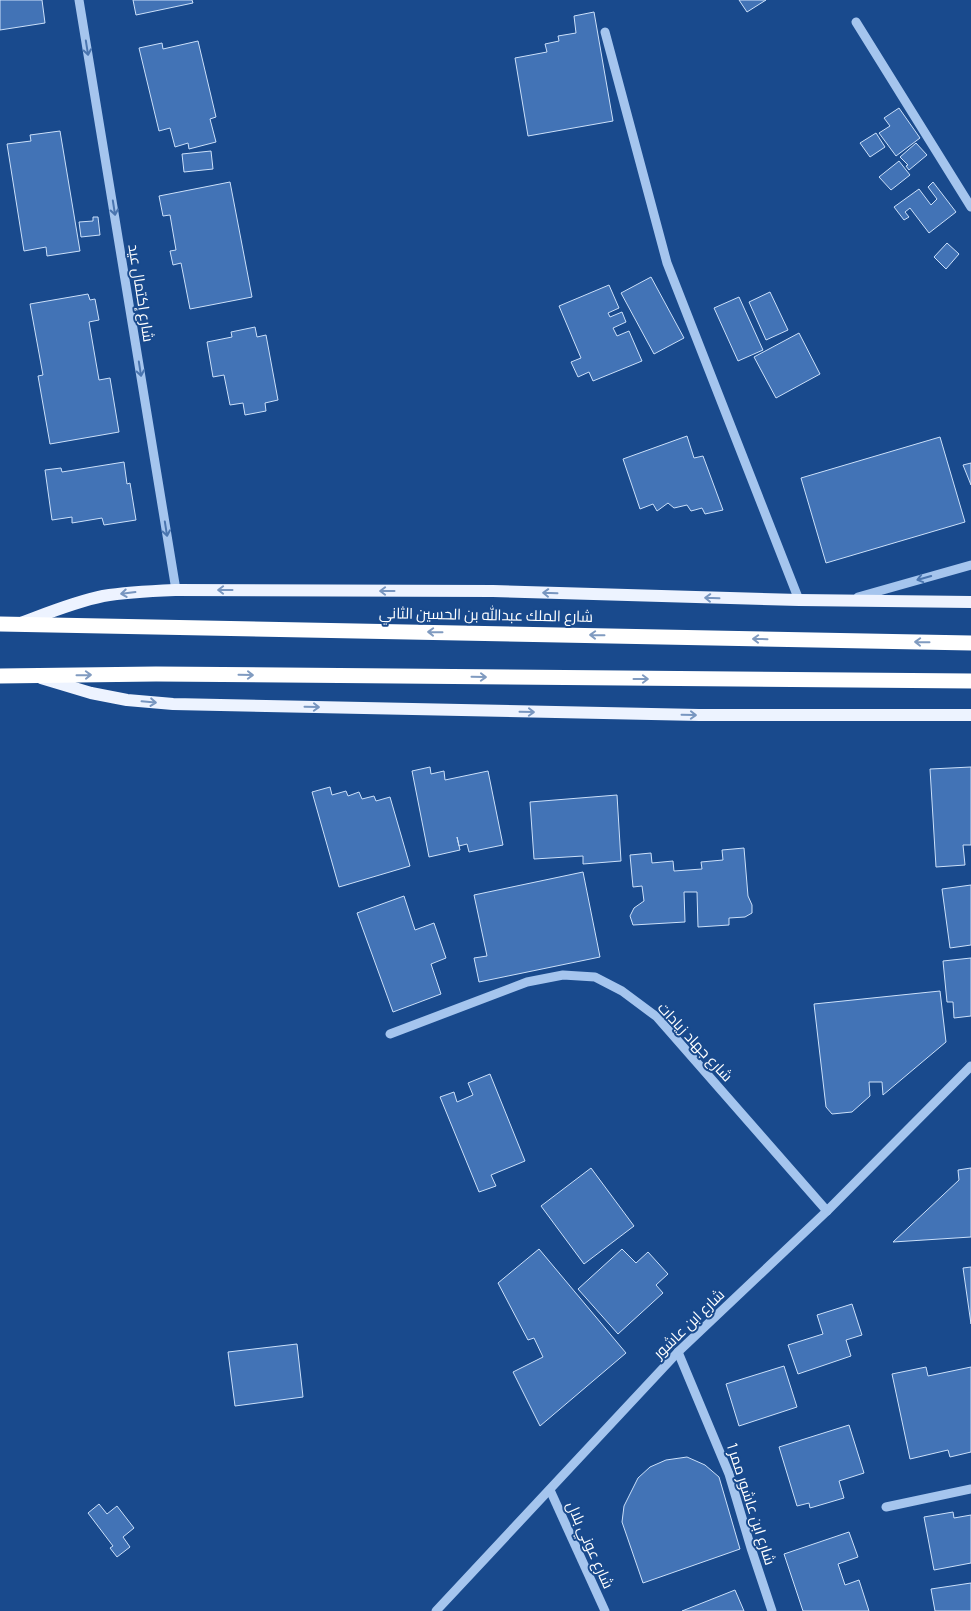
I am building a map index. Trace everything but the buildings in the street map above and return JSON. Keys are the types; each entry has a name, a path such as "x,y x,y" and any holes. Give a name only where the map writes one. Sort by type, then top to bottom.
{"highway":[{"name":"شارع الملك عبدالله بن الحسين الثاني","path":"0,624 971,643"},
{"path":"0,676 156,674 971,681"}],"main road":[{"path":"20,623 71,604 102,596 132,592 176,590 493,591 799,600 971,602"},
{"path":"34,676 91,693 127,700 174,704 699,715 971,715"}],"street":[{"name":"شارع إكتمال عيد","path":"79,0 176,590"},
{"path":"856,22 971,207"},
{"path":"605,32 667,263 799,600"},
{"path":"848,600 971,565"},
{"name":"شارع جهاد زيادات","path":"390,1034 527,982 563,975 595,977 622,991 657,1017 826,1211"},
{"name":"شارع ابن عاشور","path":"436,1611 678,1352 826,1211 971,1066"},
{"name":"شارع ابن عاشور ممر 1","path":"678,1352 729,1474 772,1611"},
{"path":"886,1507 971,1489"},
{"name":"شارع عوني بلال","path":"550,1490 605,1611"}]}
